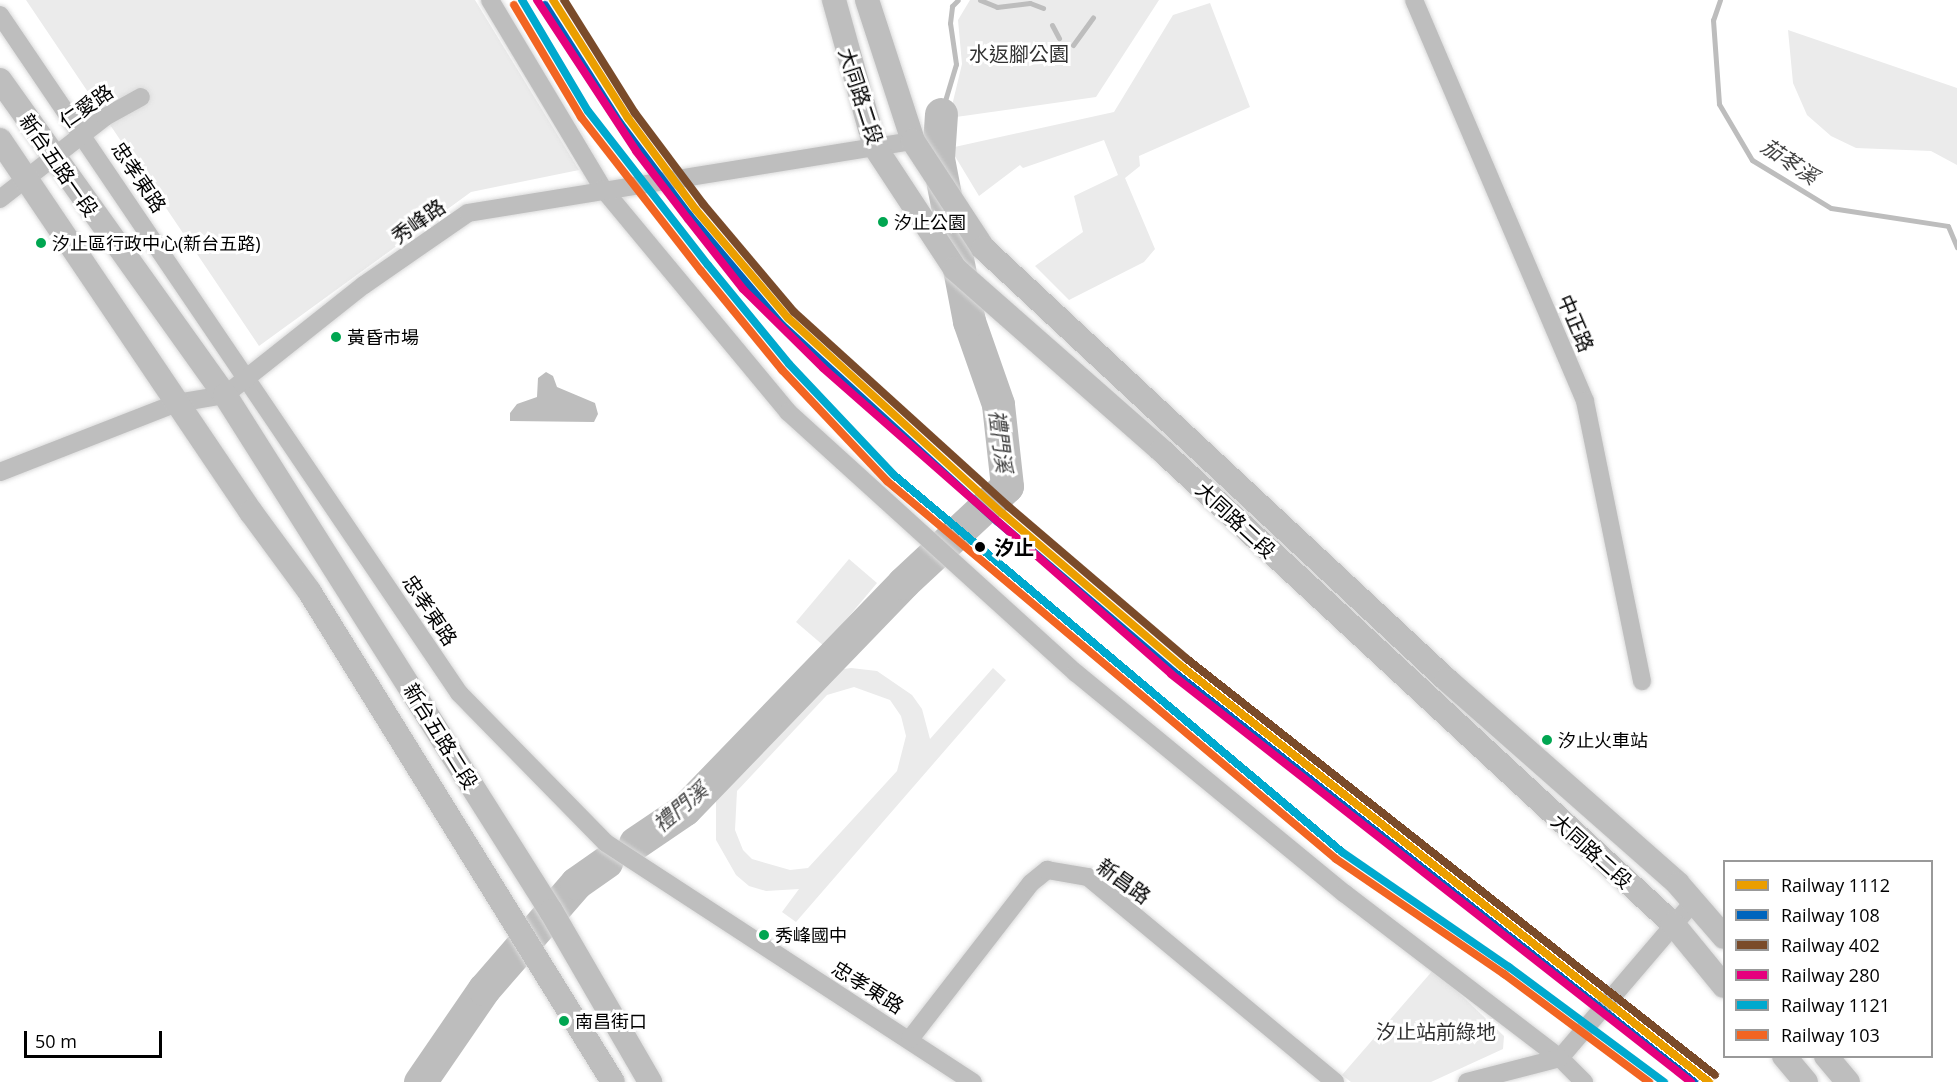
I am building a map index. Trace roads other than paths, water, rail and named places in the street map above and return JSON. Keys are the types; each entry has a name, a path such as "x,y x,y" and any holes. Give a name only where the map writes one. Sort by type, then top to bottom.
{"main road":[{"name":"大同路二段","path":"834,0 875,147 955,269 1161,450 1673,924 1723,984"},
{"name":"大同路二段","path":"867,0 914,141 941,188 983,248 1447,680 1694,902 1723,935"},
{"name":"新台五路一段","path":"0,81 225,395"},
{"name":"新台五路一段","path":"0,140 177,403"},
{"path":"955,269 983,248"},
{"name":"新台五路二段","path":"225,395 551,911 650,1082"},
{"name":"新台五路二段","path":"177,403 309,591 612,1082"},
{"path":"1786,1058 1806,1082"},
{"path":"1828,1058 1848,1082"}],"street":[{"path":"490,0 603,189 788,412 926,540 1076,674 1344,893 1560,1058 1584,1082"},
{"name":"中正路","path":"1414,0 1585,401 1642,681"},
{"name":"忠孝東路","path":"0,15 459,693 606,843 974,1082"},
{"name":"仁愛路","path":"0,199 82,134 141,97"},
{"name":"秀峰路","path":"0,471 177,403 225,395 364,285 468,213 603,189 914,141"},
{"name":"新昌路","path":"910,1039 1031,883 1047,870 1088,877 1335,1082"},
{"path":"1467,1082 1560,1058 1694,902"}],"waterway":[{"name":"禮門溪","path":"941,114 956,64 950,23 952,6 958,0"},
{"name":"禮門溪","path":"980,0 997,7 1030,3 1043,8"},
{"name":"茄苳溪","path":"1720,0 1713,20 1719,104 1752,160 1831,208 1948,226 1957,247"},
{"name":"禮門溪","path":"1073,45 1093,17"},
{"name":"禮門溪","path":"1052,25 1059,38"},
{"name":"禮門溪","path":"635,843 685,809 903,583 1007,486 998,404 969,321 938,158 941,114"},
{"name":"禮門溪","path":"420,1082 484,989 576,883 606,862"}],"rail line":[{"name":"1121","path":"522,0 588,111 708,265 789,364 894,475 1342,852 1509,967 1664,1082"},
{"name":"280","path":"537,0 636,151 688,219 743,289 823,368 1171,674 1691,1082"},
{"name":"1112","path":"553,0 628,118 696,210 788,318 1003,514 1181,666 1709,1082"},
{"name":"402","path":"564,0 635,113 703,204 794,312 1009,507 1187,659 1715,1075"},
{"name":"103","path":"514,5 581,117 701,271 782,370 887,481 1336,859 1504,974 1649,1082"},
{"name":"108","path":"545,5 620,123 689,215 782,325 997,521 1175,673 1694,1082"}],"place":[{"name":"汐止公園","path":"883,222"},
{"name":"汐止區行政中心(新台五路)","path":"41,243"},
{"name":"黃昏市場","path":"336,337"},
{"name":"汐止","path":"980,547"},
{"name":"汐止火車站","path":"1547,740"},
{"name":"秀峰國中","path":"764,935"},
{"name":"南昌街口","path":"564,1021"}],"park label":[{"name":"水返腳公園","path":"1019,53"},
{"name":"汐止站前綠地","path":"1436,1031"}]}
